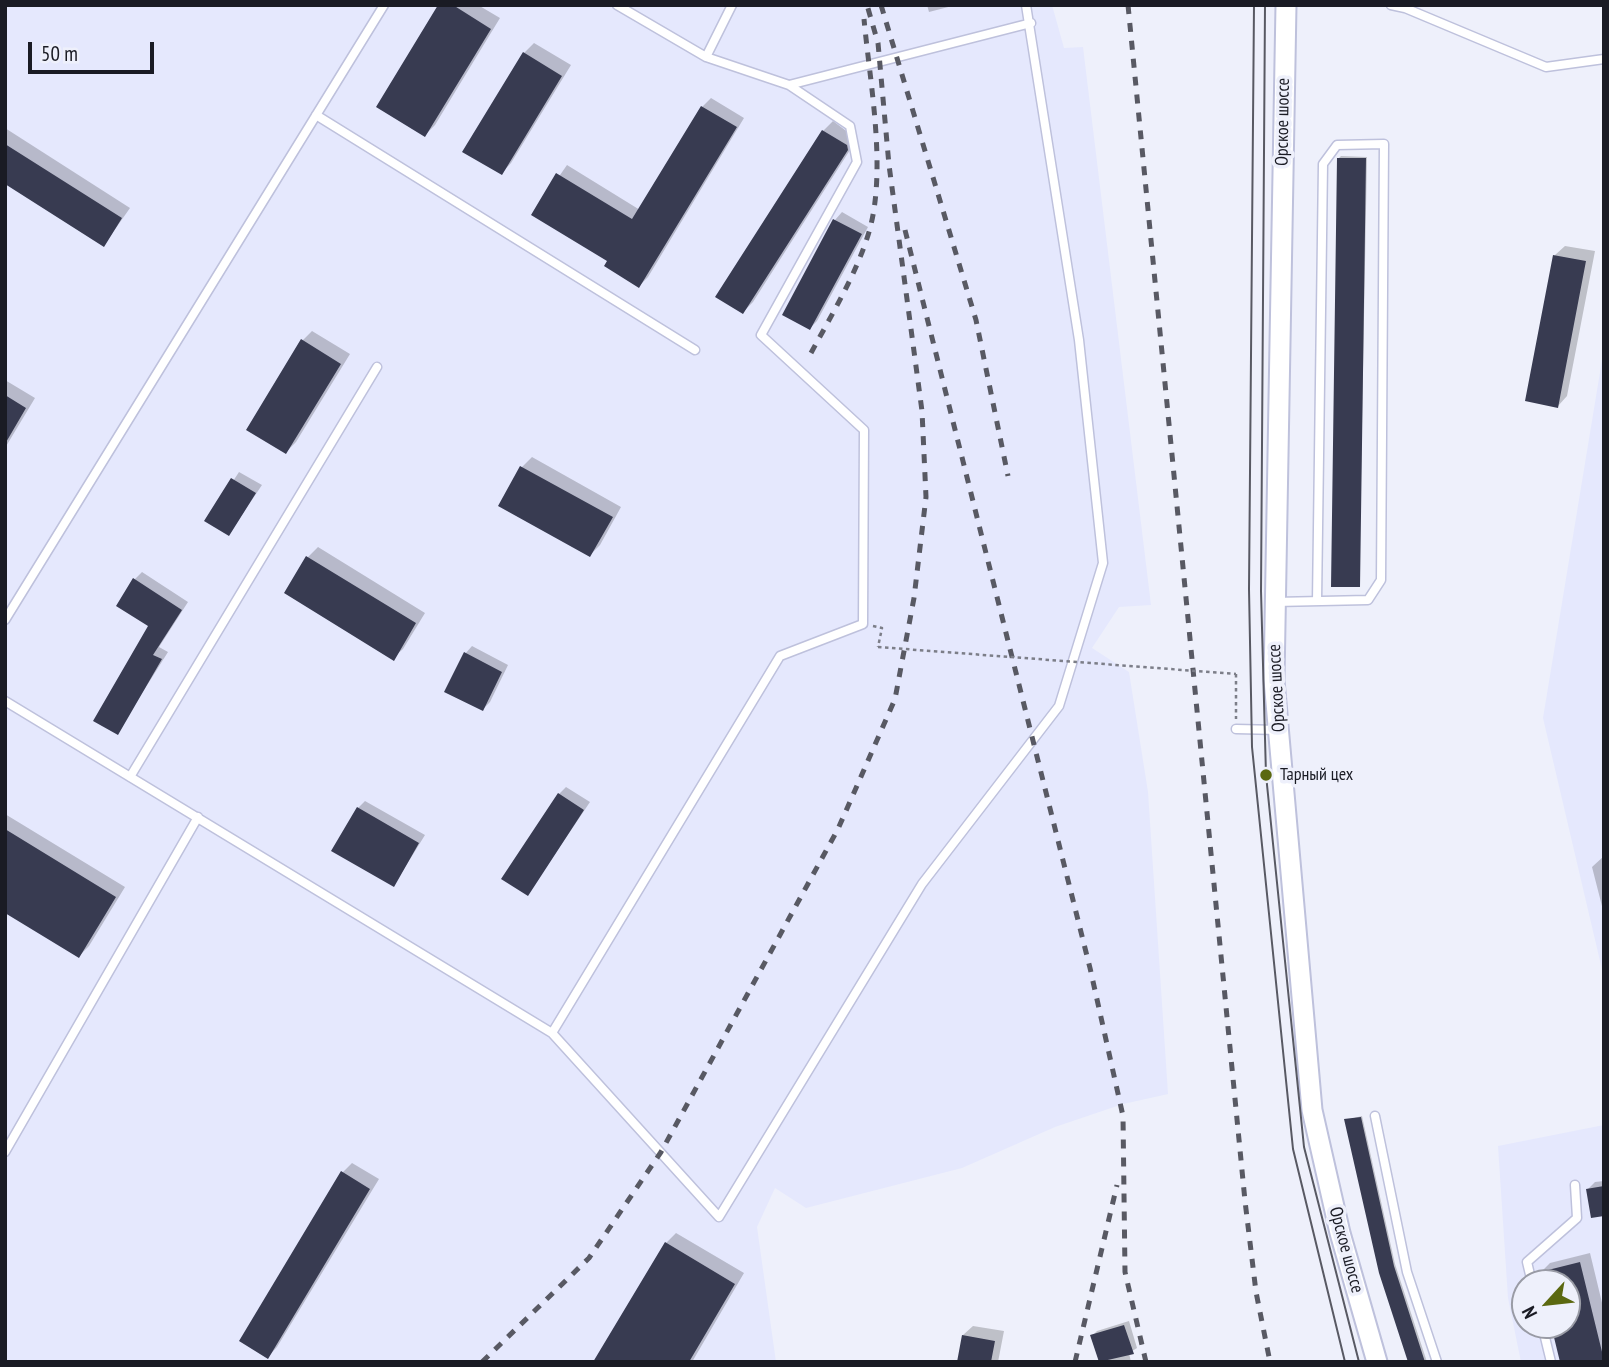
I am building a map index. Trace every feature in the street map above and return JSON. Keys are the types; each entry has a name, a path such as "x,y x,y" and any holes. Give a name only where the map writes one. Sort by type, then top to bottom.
{"street":[{"name":"Орское шоссе","path":"1286,5 1274,680 1312,1110 1340,1233 1377,1362"}],"lane":[{"path":"5,620 384,5"},
{"path":"552,1033 780,656 863,624 864,430 761,335 857,162 850,126 789,85 706,57 617,5"},
{"path":"706,57 732,5"},
{"path":"5,701 552,1033 719,1217 922,884 1059,706 1103,563 1079,340 1031,23 1026,5"},
{"path":"1391,5 1405,8 1546,67 1604,59"},
{"path":"789,85 1031,23"},
{"path":"317,115 695,350"},
{"path":"1275,602 1368,600 1381,580 1384,144 1337,145 1323,164 1317,601"},
{"path":"130,776 377,367"},
{"path":"1236,729 1279,730"},
{"path":"5,1152 198,817"},
{"path":"1376,1116 1407,1272 1437,1362"},
{"path":"1529,1269 1527,1262 1577,1218 1574,1185"},
{"path":"1545,1339 1550,1362"}],"path":[{"path":"863,624 882,628 878,647 1236,674 1236,729"}],"shaded area":[{"path":"5,5 1052,5 1064,48 1083,47 1151,605 1119,607 1092,648 1129,672 1148,792 1168,1094 1123,1104 1055,1127 962,1168 806,1208 775,1188 757,1227 776,1362 5,1362"},
{"path":"1604,348 1604,978 1543,718"},
{"path":"1604,1125 1604,1362 1521,1362 1516,1339 1581,1339 1581,1269 1511,1269 1511,1313 1498,1146"}],"building":[{"path":"438,5 453,5 491,29 425,137 376,107"},
{"path":"523,52 562,76 502,175 462,152"},
{"path":"701,106 737,127 639,288 604,266 607,261 531,215 556,173 632,219"},
{"path":"822,130 847,145 848,150 743,314 715,297"},
{"path":"5,144 122,218 104,247 5,184"},
{"path":"1337,158 1366,158 1360,587 1331,587"},
{"path":"833,219 862,234 810,330 782,315"},
{"path":"1553,255 1586,261 1558,408 1525,401"},
{"path":"301,339 341,364 286,454 246,430"},
{"path":"5,395 26,408 5,444"},
{"path":"520,466 613,517 590,557 498,506"},
{"path":"231,478 256,493 229,536 204,521"},
{"path":"306,556 416,623 394,661 284,593"},
{"path":"133,578 182,610 153,655 162,659 118,735 93,721 148,626 116,606"},
{"path":"464,652 502,672 483,711 444,692"},
{"path":"558,793 584,810 528,896 501,879"},
{"path":"357,807 419,843 394,887 331,851"},
{"path":"5,829 116,897 79,958 5,913"},
{"path":"1361,1117 1394,1266 1425,1362 1408,1362 1379,1273 1344,1119"},
{"path":"341,1171 370,1189 268,1359 239,1341"},
{"path":"1604,1186 1604,1216 1591,1218 1586,1189"},
{"path":"665,1242 735,1284 689,1362 593,1362"},
{"path":"1580,1262 1604,1362 1560,1362 1554,1339 1581,1339 1581,1269 1552,1269"},
{"path":"1124,1325 1134,1354 1099,1362 1090,1335"},
{"path":"962,1335 995,1341 991,1362 957,1362"}],"tram line":[{"path":"1254,5 1249,589 1252,747 1293,1149 1345,1362"},
{"path":"1265,5 1261,591 1266,775 1304,1147 1359,1362"}],"railway":[{"path":"482,1362 589,1258 661,1152 838,829 895,699 914,598 926,497 922,411 889,165 878,43 867,5"},
{"path":"881,5 976,320 1008,476"},
{"path":"1128,5 1245,1201 1256,1292 1270,1362"},
{"path":"811,353 857,264 869,232 874,208 877,182 876,127 864,19"},
{"path":"905,230 1090,968 1123,1116 1125,1272 1146,1362"},
{"path":"1075,1362 1117,1185"}],"place":[{"name":"Тарный цех","path":"1266,775"}]}
